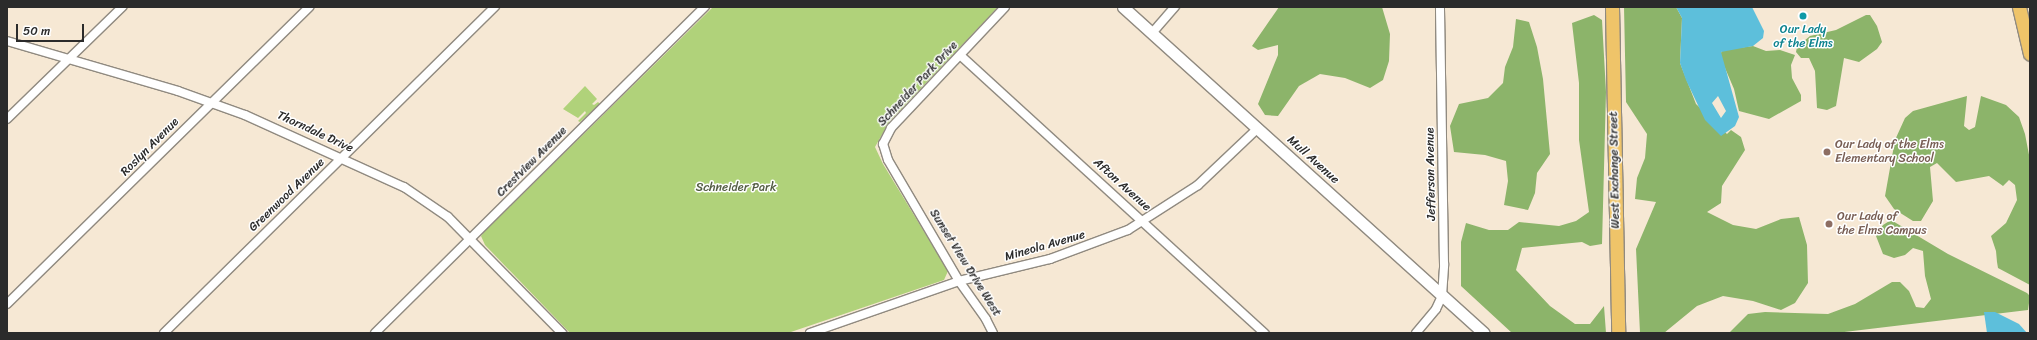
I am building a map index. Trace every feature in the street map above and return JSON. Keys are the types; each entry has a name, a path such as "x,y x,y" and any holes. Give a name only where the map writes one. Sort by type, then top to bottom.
{"main road":[{"name":"West Exchange Street","path":"1612,7 1618,333"},
{"path":"2019,7 2030,54"}],"street":[{"path":"7,119 122,7"},
{"name":"Roslyn Avenue","path":"7,304 209,103 309,7"},
{"name":"Greenwood Avenue","path":"164,333 496,7"},
{"name":"Crestview Avenue","path":"374,333 705,7"},
{"name":"Schneider Park Drive","path":"916,207 888,160 884,141 891,128 961,56 1005,7"},
{"name":"Mull Avenue","path":"1123,7 1484,333"},
{"path":"1152,33 1175,7"},
{"name":"Jefferson Avenue","path":"1416,333 1436,309 1442,296 1445,249 1440,7"},
{"name":"Thorndale Drive","path":"7,41 178,91 274,126 417,194 470,238 562,333"},
{"name":"Afton Avenue","path":"961,56 1144,221 1264,333"},
{"name":"Mineola Avenue","path":"810,333 959,281 975,279 1076,251 1144,221 1198,185 1258,128"},
{"name":"Sunset View Drive West","path":"916,207 959,281 986,319 993,333"}],"green space":[{"name":"Schneider Park","path":"713,7 998,7 889,122 875,147 883,164 948,271 944,280 788,333 570,333 485,245 481,236 484,232"},
{"path":"1279,7 1382,7 1390,34 1389,61 1383,80 1370,88 1345,78 1320,74 1299,86 1278,116 1265,115 1258,104 1278,55 1278,45 1258,50 1252,46"},
{"path":"1624,7 1676,7 1682,18 1680,63 1696,104 1727,134 1731,130 1741,137 1745,150 1722,186 1721,203 1707,212 1733,225 1756,229 1781,219 1799,217 1807,245 1808,283 1795,303 1781,310 1753,301 1723,296 1697,306 1664,333 1640,333 1636,249 1656,202 1635,199 1637,178 1645,158 1647,134 1626,102"},
{"path":"1594,15 1602,20 1606,92 1602,244 1590,246 1582,242 1522,248 1516,270 1550,306 1575,324 1590,324 1604,306 1606,333 1512,333 1461,286 1461,242 1466,223 1489,230 1508,230 1519,222 1559,226 1576,221 1589,212 1579,140 1579,83 1572,23"},
{"path":"1866,15 1870,15 1877,26 1882,42 1877,49 1859,62 1844,58 1836,106 1827,110 1817,108 1815,71 1809,58 1801,58 1796,52 1797,47 1810,36 1836,30"},
{"path":"1516,19 1529,22 1537,47 1543,79 1550,154 1537,173 1535,193 1528,210 1504,205 1508,181 1506,161 1485,155 1454,152 1450,126 1459,104 1488,98 1503,83 1505,67 1513,47"},
{"path":"1753,46 1766,51 1780,50 1795,55 1791,65 1792,78 1801,95 1801,101 1769,119 1739,111 1734,89 1720,54 1723,50"},
{"path":"585,86 597,99 592,104 594,105 598,102 600,104 580,122 578,121 586,113 585,111 578,118 563,109"},
{"path":"1967,96 1964,126 1969,130 1975,127 1981,96 2006,105 2019,117 2025,134 2030,160 2030,285 1998,268 1996,251 1991,236 2006,223 2017,200 2015,185 2009,180 2003,186 1989,176 1956,182 1937,163 1930,167 1933,201 1921,221 1913,221 1894,209 1885,196 1895,140 1905,118 1913,111"},
{"path":"1891,220 1948,254 2027,293 2030,296 2028,310 1836,333 1729,333 1748,314 1765,312 1828,314 1855,304 1892,282 1900,282 1909,291 1916,307 1924,308 1931,299 1925,276 1923,251 1913,248 1905,255 1894,258 1883,254 1876,236 1883,225"}],"water":[{"path":"1676,7 1752,7 1764,31 1763,38 1753,46 1721,52 1739,117 1735,126 1721,136 1705,120 1686,80 1680,63 1682,18","holes":["1718,96 1726,111 1721,118 1712,103"]},
{"path":"1984,312 1995,312 2019,324 2027,333 1987,333"}],"place":[{"name":"Our Lady of the Elms","path":"1803,16"},
{"name":"Our Lady of the Elms Elementary School","path":"1827,152"},
{"name":"Our Lady of the Elms Campus","path":"1829,224"}]}
